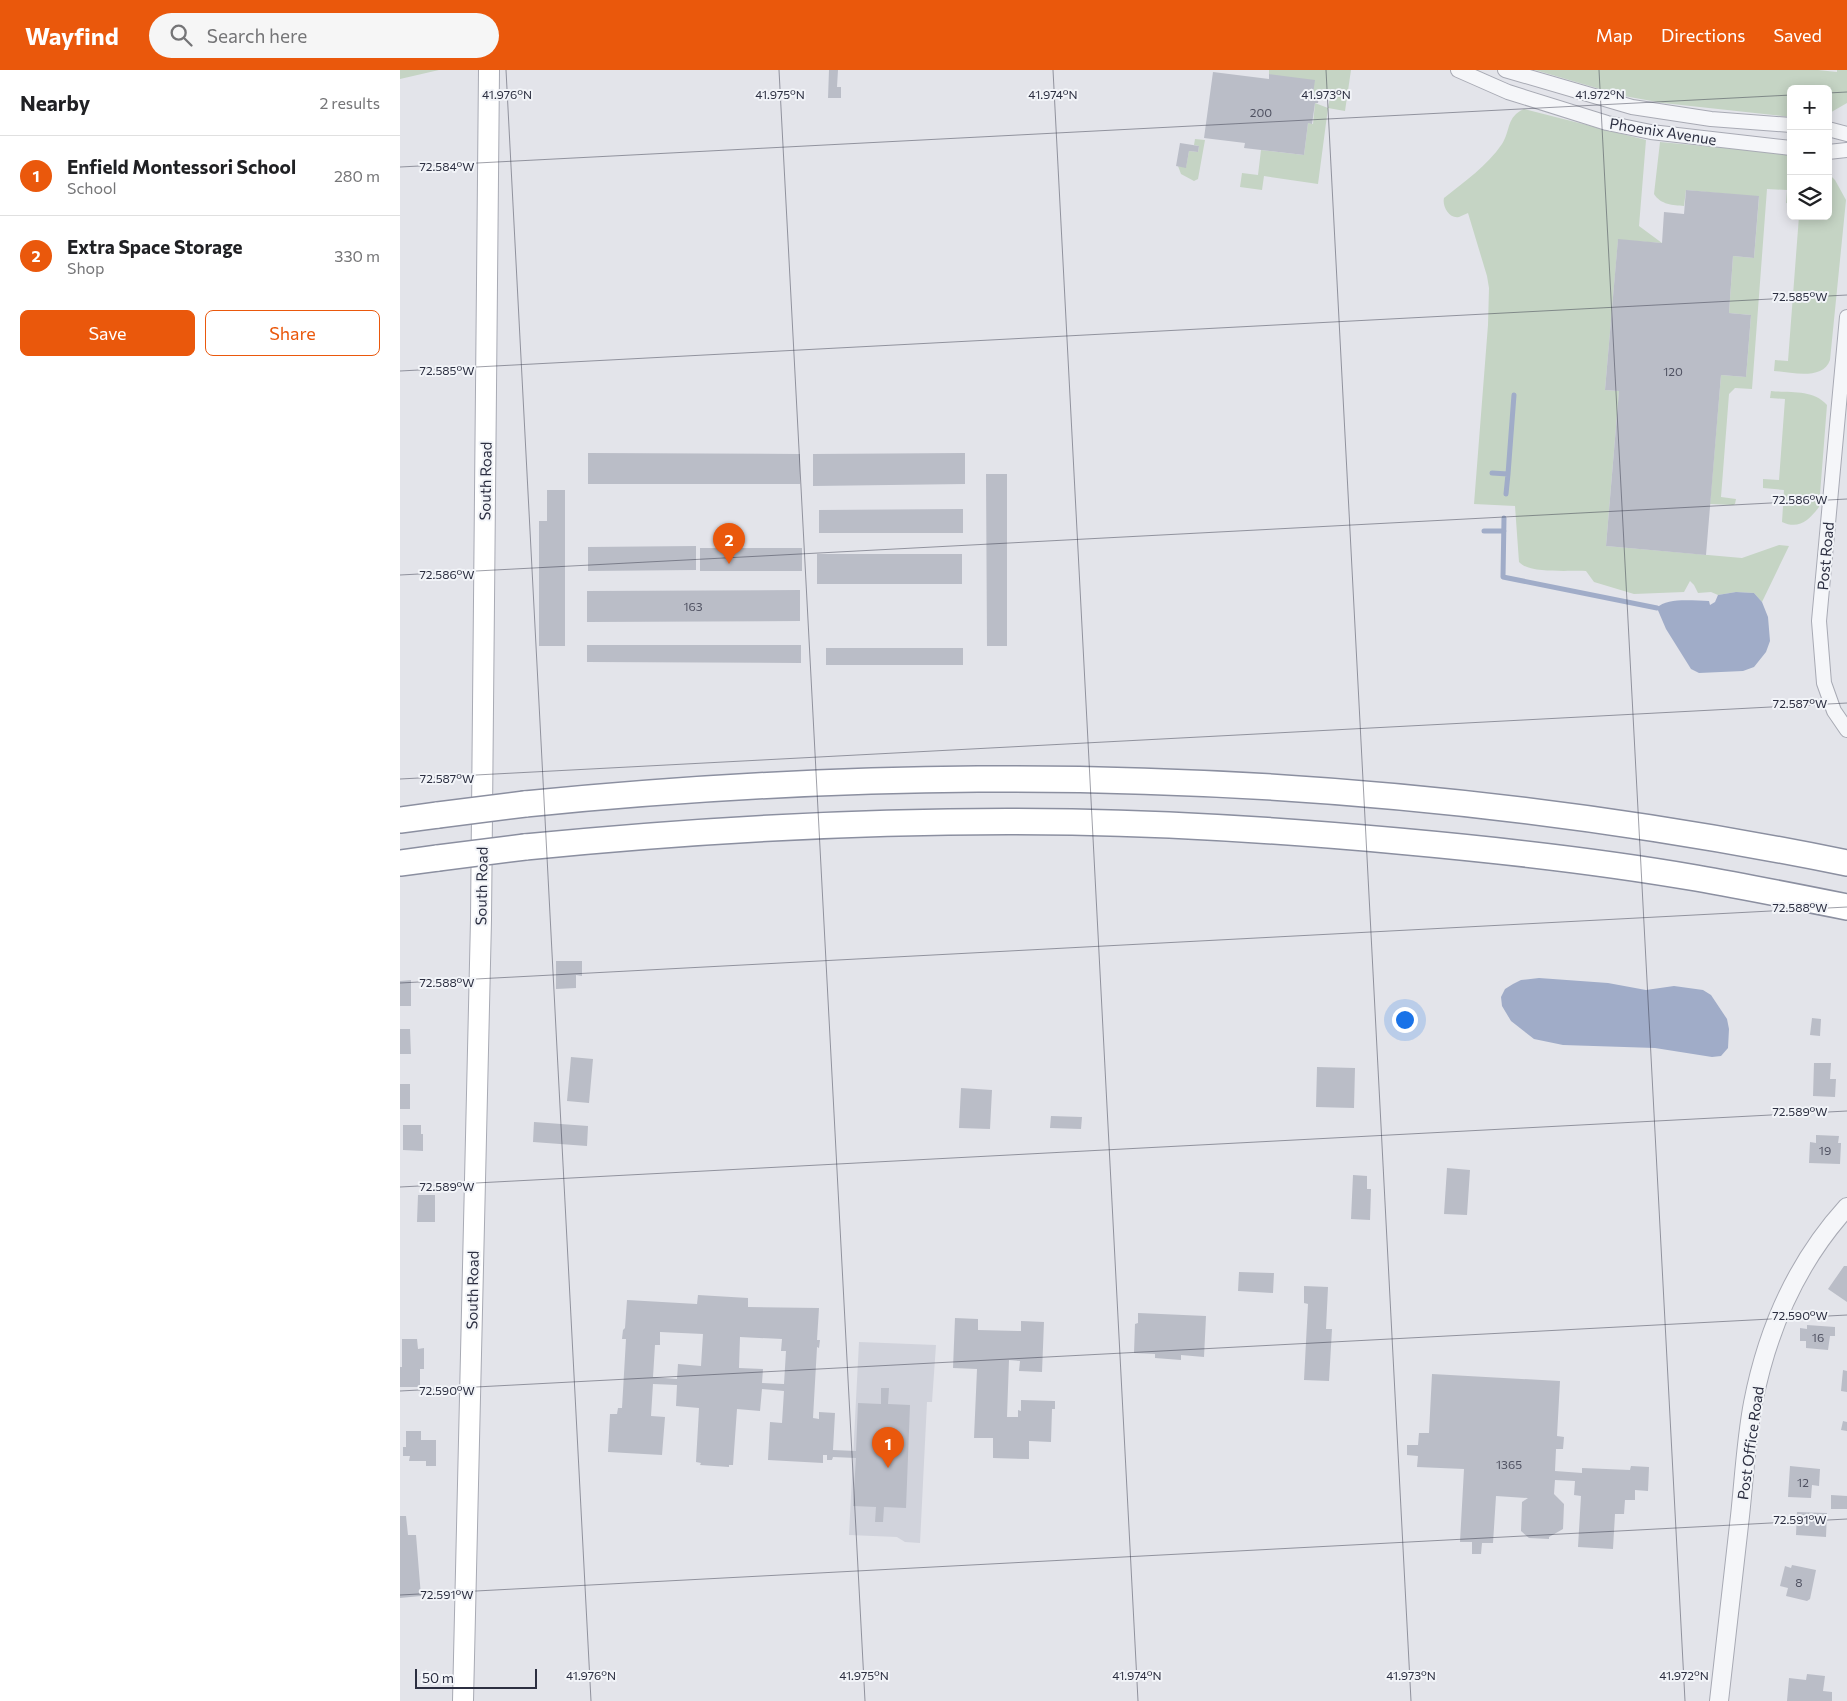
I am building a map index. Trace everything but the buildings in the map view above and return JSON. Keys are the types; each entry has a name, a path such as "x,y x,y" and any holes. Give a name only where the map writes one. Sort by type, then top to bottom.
{"highway":[{"path":"400,820 525,804 677,790 821,782 969,779 1168,782 1378,796 1507,809 1675,832 1847,863"},
{"path":"400,863 525,848 672,835 853,824 1012,822 1172,825 1354,837 1509,852 1696,878 1847,908"}],"main road":[{"name":"South Road","path":"463,1701 481,920 489,70"}],"street":[{"name":"Phoenix Avenue","path":"1458,70 1508,92 1607,122 1652,132 1787,148"},
{"name":"Phoenix Avenue","path":"1508,92 1508,71 1632,107 1712,119 1787,125"},
{"path":"1832,130 1847,134"},
{"path":"1832,152 1847,150"},
{"name":"Post Road","path":"1847,317 1819,621 1824,683 1834,711 1847,730"},
{"name":"Post Office Road","path":"1719,1701 1752,1414 1764,1356 1778,1316 1791,1287 1811,1254 1847,1207"}],"shaded area":[{"path":"859,1342 936,1345 932,1402 927,1402 920,1543 905,1542 897,1537 849,1535"}],"green space":[{"path":"400,70 439,70 400,79"},
{"path":"1269,70 1351,70 1345,111 1328,108 1330,97 1313,94 1269,74"},
{"path":"1535,70 1818,70 1837,72 1837,70 1847,70 1847,103 1832,112 1832,85 1787,85 1787,117 1663,103 1624,96"},
{"path":"1315,103 1328,108 1318,184 1264,176 1262,190 1240,187 1242,173 1258,175 1261,150 1304,155 1308,123 1313,124"},
{"path":"1524,109 1646,140 1639,226 1662,243 1618,240 1605,390 1619,391 1606,546 1742,558 1779,545 1789,546 1762,602 1754,593 1736,592 1718,595 1711,592 1698,593 1690,581 1684,592 1634,594 1594,582 1586,571 1550,571 1524,566 1519,562 1515,506 1474,504 1488,325 1489,288 1468,213 1459,217 1452,216 1445,208 1444,198 1490,159 1505,139 1514,116"},
{"path":"1195,139 1205,140 1198,179 1194,181 1181,174 1178,166 1186,167 1189,151 1198,152 1199,146 1194,145"},
{"path":"1660,142 1787,154 1787,190 1767,189 1752,389 1735,388 1729,394 1721,497 1736,499 1733,505 1710,504 1721,375 1746,377 1751,315 1729,313 1733,256 1754,258 1759,197 1686,190 1684,206 1664,202 1654,194"},
{"path":"1832,177 1846,200 1830,360 1821,371 1813,373 1774,371 1775,360 1788,361 1799,220 1832,220"},
{"path":"1771,391 1808,394 1815,396 1827,405 1819,507 1807,520 1794,525 1782,522 1784,490 1763,488 1763,479 1779,480 1785,399 1770,398"}],"water":[{"path":"1736,592 1754,593 1762,602 1768,617 1770,641 1766,652 1754,667 1743,671 1699,673 1691,669 1666,629 1657,608 1667,602 1681,600 1709,601 1710,605 1715,602 1718,595"},
{"path":"1539,978 1608,983 1646,990 1674,986 1703,990 1711,995 1727,1019 1729,1029 1728,1048 1721,1056 1712,1057 1655,1048 1563,1045 1534,1039 1511,1021 1502,1006 1501,997 1505,989 1521,980"}],"waterway":[{"path":"1508,474 1514,395"},
{"path":"1492,473 1508,474 1506,494"},
{"path":"1504,518 1503,577 1657,608"},
{"path":"1484,531 1504,531"}],"place":[{"name":"Extra Space Storage","path":"729,564"},
{"name":"Enfield Montessori School","path":"888,1468"}]}
